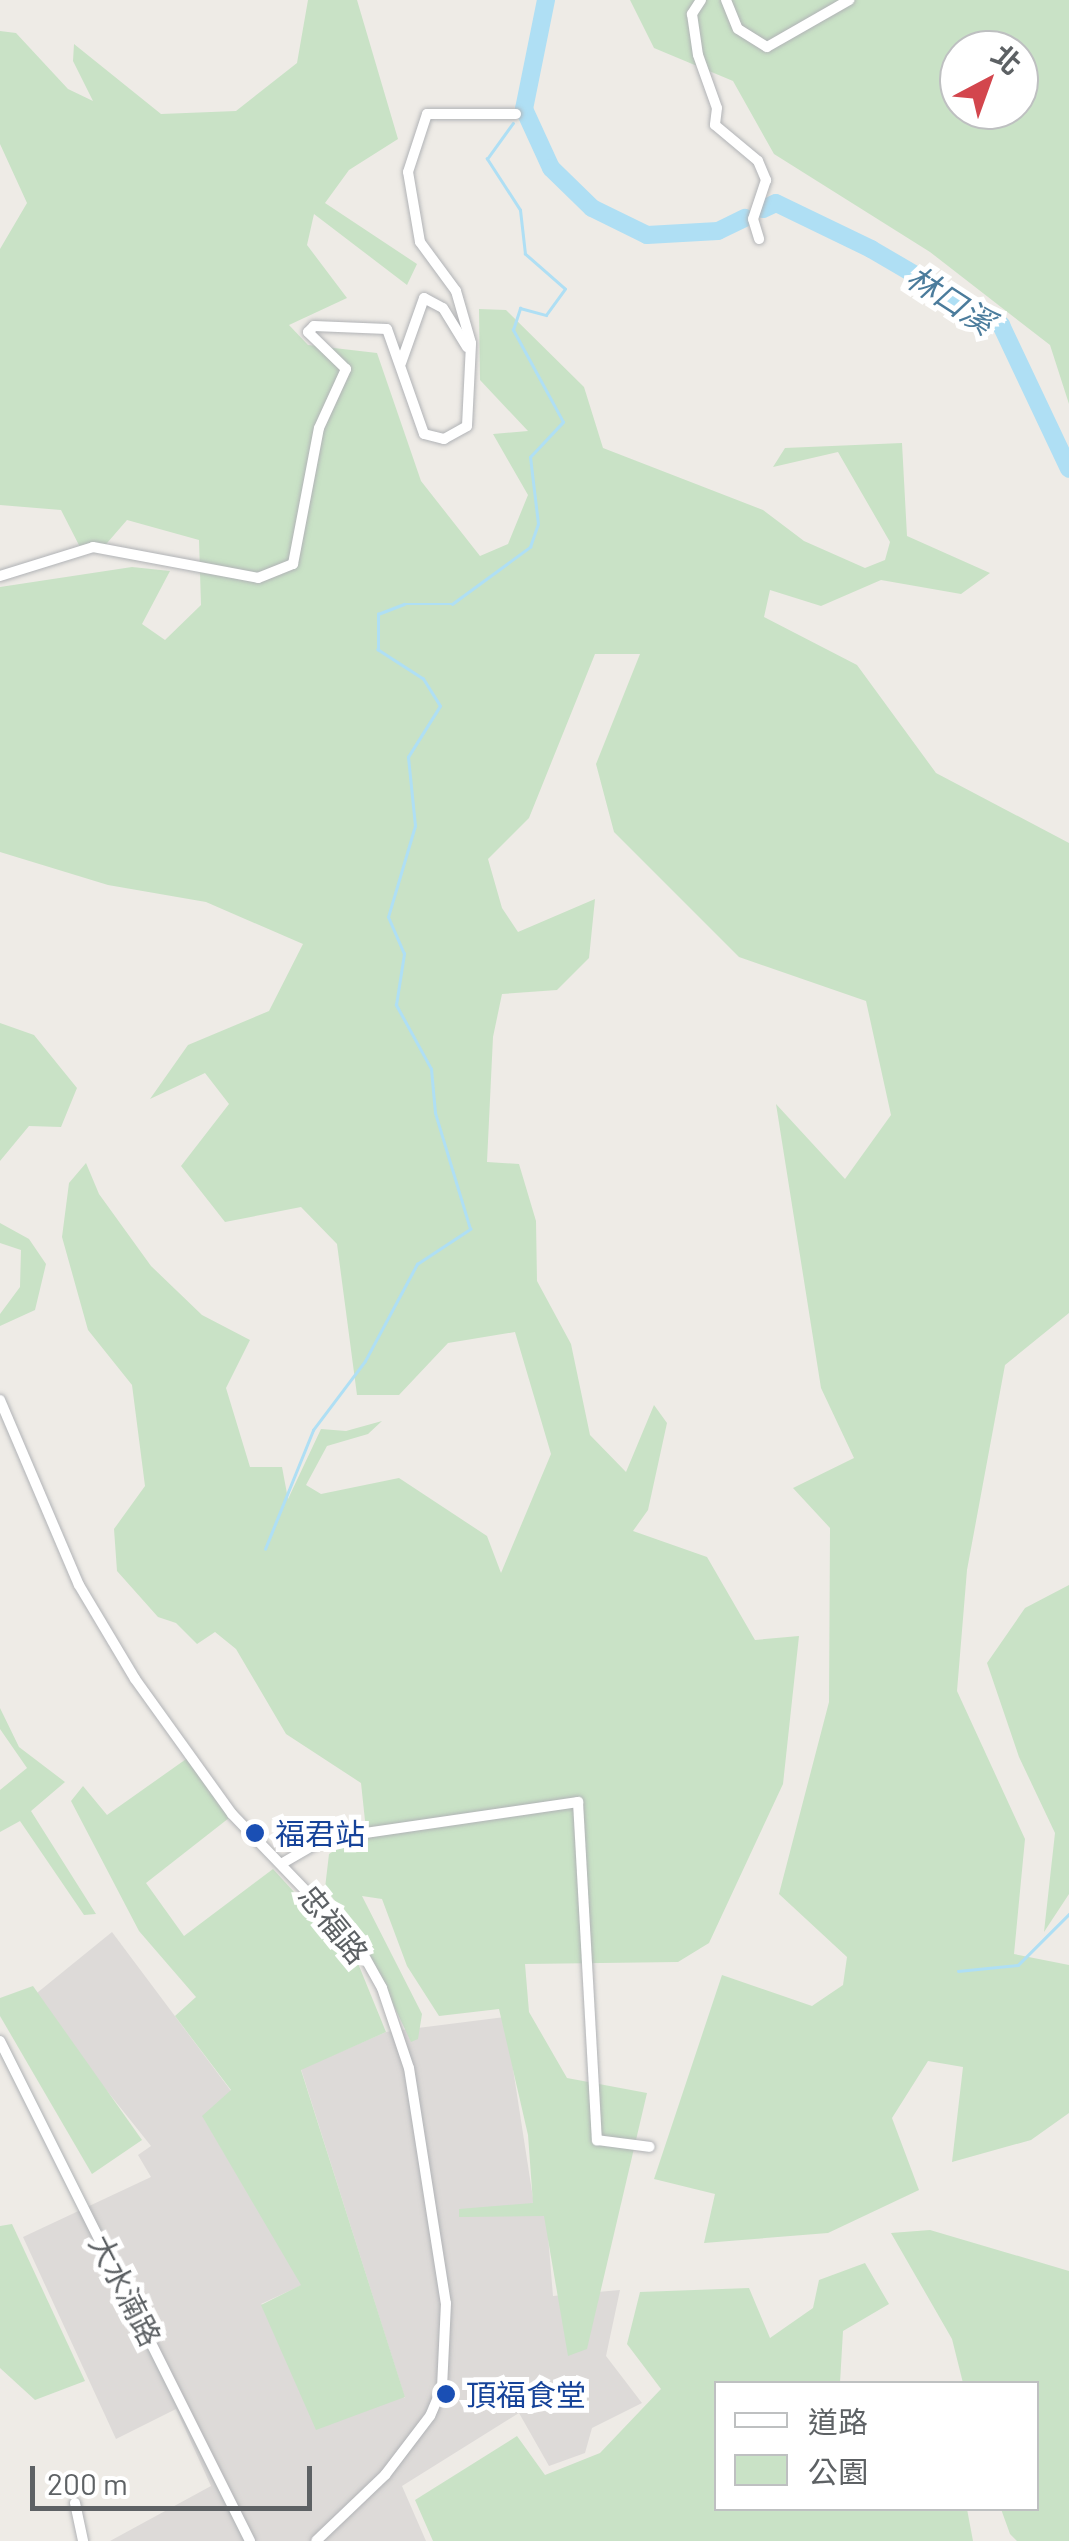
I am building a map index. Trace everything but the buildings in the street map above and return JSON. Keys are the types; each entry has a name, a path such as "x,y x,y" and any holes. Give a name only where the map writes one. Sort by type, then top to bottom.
{"street":[{"path":"700,0 692,14 698,55 717,108 714,125 758,162 766,180 753,219 759,239"},
{"path":"726,0 738,28 768,47 849,0"},
{"path":"0,576 93,547 258,578 294,564 319,428 346,369 308,332 314,326 387,329 424,434 444,438 467,426 471,354 456,291 420,242 408,172 427,114 516,114"},
{"path":"401,364 424,298 443,308 471,354"},
{"name":"忠福路","path":"0,1400 79,1585 126,1664 232,1814 358,1945 382,1988 413,2086 446,2303 446,2364 430,2416 385,2475 316,2541"},
{"path":"281,1864 324,1840 578,1802 597,2140 650,2148"},
{"name":"大水湳路","path":"0,2041 250,2541"},
{"path":"75,2503 83,2541"}],"shaded area":[{"path":"112,1932 231,2091 203,2117 302,2285 261,2304 405,2398 301,2069 386,2032 505,2017 535,2211 546,2211 553,2296 620,2290 606,2356 642,2403 592,2428 585,2453 549,2466 519,2413 402,2486 426,2541 110,2541 211,2486 176,2409 116,2439 23,2237 151,2177 138,2155 151,2146 32,1997"}],"green space":[{"path":"308,0 357,0 398,139 349,170 325,203 417,264 407,285 314,214 307,245 347,298 289,325 308,345 377,353 421,481 480,556 508,544 528,495 493,434 528,431 480,380 479,309 506,310 584,387 603,448 763,510 804,541 865,568 885,560 890,542 838,452 773,467 785,448 902,443 907,536 990,573 961,594 881,580 821,606 770,590 764,617 857,665 936,773 1069,843 1069,1313 1005,1365 967,1570 957,1691 1025,1839 1014,1954 1069,1965 1069,2113 1031,2140 952,2162 963,2067 928,2061 892,2118 919,2190 828,2233 704,2243 715,2194 654,2179 722,1975 812,2006 843,1985 847,1957 779,1894 829,1702 830,1528 793,1488 854,1458 821,1388 776,1104 845,1179 891,1115 866,1001 739,957 614,832 596,764 640,654 595,654 529,818 488,859 502,908 518,932 595,899 589,958 557,990 502,994 493,1037 487,1162 519,1164 536,1221 537,1281 571,1344 590,1435 626,1472 654,1405 667,1423 648,1510 633,1531 707,1557 755,1640 799,1636 783,1784 709,1943 678,1962 525,1964 529,2012 567,2078 647,2093 587,2349 568,2356 544,2216 459,2217 459,2209 533,2203 528,2135 499,2009 439,2016 407,1966 382,1899 362,1896 422,2014 418,2039 411,2042 359,1932 325,1888 329,1854 366,1830 361,1783 286,1734 236,1649 215,1632 197,1644 176,1623 158,1617 117,1571 114,1529 145,1486 132,1385 88,1330 62,1237 69,1183 86,1163 99,1194 151,1266 202,1315 250,1340 226,1388 250,1467 282,1467 288,1499 321,1429 346,1431 382,1421 368,1434 327,1446 306,1485 321,1494 399,1478 487,1536 501,1573 551,1454 515,1332 448,1343 399,1395 357,1395 337,1244 301,1207 225,1222 181,1166 229,1104 205,1073 150,1099 188,1045 269,1011 303,944 206,902 108,885 0,852 0,587 132,567 170,571 142,624 165,640 201,605 199,540 127,520 101,550 82,551 61,510 0,505 0,249 27,203 0,144 0,31 16,33 68,89 93,101 73,61 74,44 161,114 236,111 297,63"},
{"path":"630,0 1069,0 1069,404 1050,345 930,252 774,154 733,81 654,48"},
{"path":"0,1023 34,1035 77,1088 61,1127 29,1126 0,1161"},
{"path":"0,1223 29,1239 46,1264 35,1310 0,1326 0,1314 20,1287 21,1250 0,1243"},
{"path":"1069,1585 1069,1894 1044,1932 1055,1833 1019,1757 987,1663 1025,1608"},
{"path":"0,1708 19,1747 65,1782 31,1811 96,1914 84,1915 20,1821 0,1832 0,1790 27,1768 0,1729"},
{"path":"189,1757 229,1818 146,1883 184,1936 273,1869 357,1961 386,2032 301,2070 405,2397 316,2430 261,2305 301,2285 202,2116 231,2090 175,2016 196,1997 139,1931 71,1801 83,1786 107,1815"},
{"path":"33,1986 142,2140 92,2174 0,2016 0,1998"},
{"path":"12,2224 85,2381 35,2400 0,2368 0,2226"},
{"path":"930,2230 1069,2271 1069,2541 1017,2541 1010,2534 1002,2511 1039,2511 1039,2381 962,2381 952,2339 891,2233"},
{"path":"865,2263 889,2304 843,2331 840,2381 714,2381 714,2511 967,2511 973,2541 433,2541 415,2500 517,2436 545,2475 600,2453 661,2389 627,2344 640,2292 749,2288 770,2338 813,2308 819,2280"}],"waterway":[{"name":"林口溪","path":"546,0 524,109 551,168 592,208 647,235 718,231 745,218"},
{"path":"265,1549 313,1430 365,1361 417,1264 470,1229 435,1113 431,1069 396,1005 404,954 388,917 415,826 408,757 440,706 423,679 378,650 378,614 404,604 452,604 530,547 538,524 530,457 563,422 513,330 520,308 546,315 565,289 525,254 520,210 487,159 513,123"},
{"name":"林口溪","path":"763,209 776,203 871,249 1001,325 1069,469"},
{"path":"958,1971 1018,1965 1069,1914"}],"place":[{"name":"福君站","path":"255,1833"},
{"name":"頂福食堂","path":"446,2394"}]}
